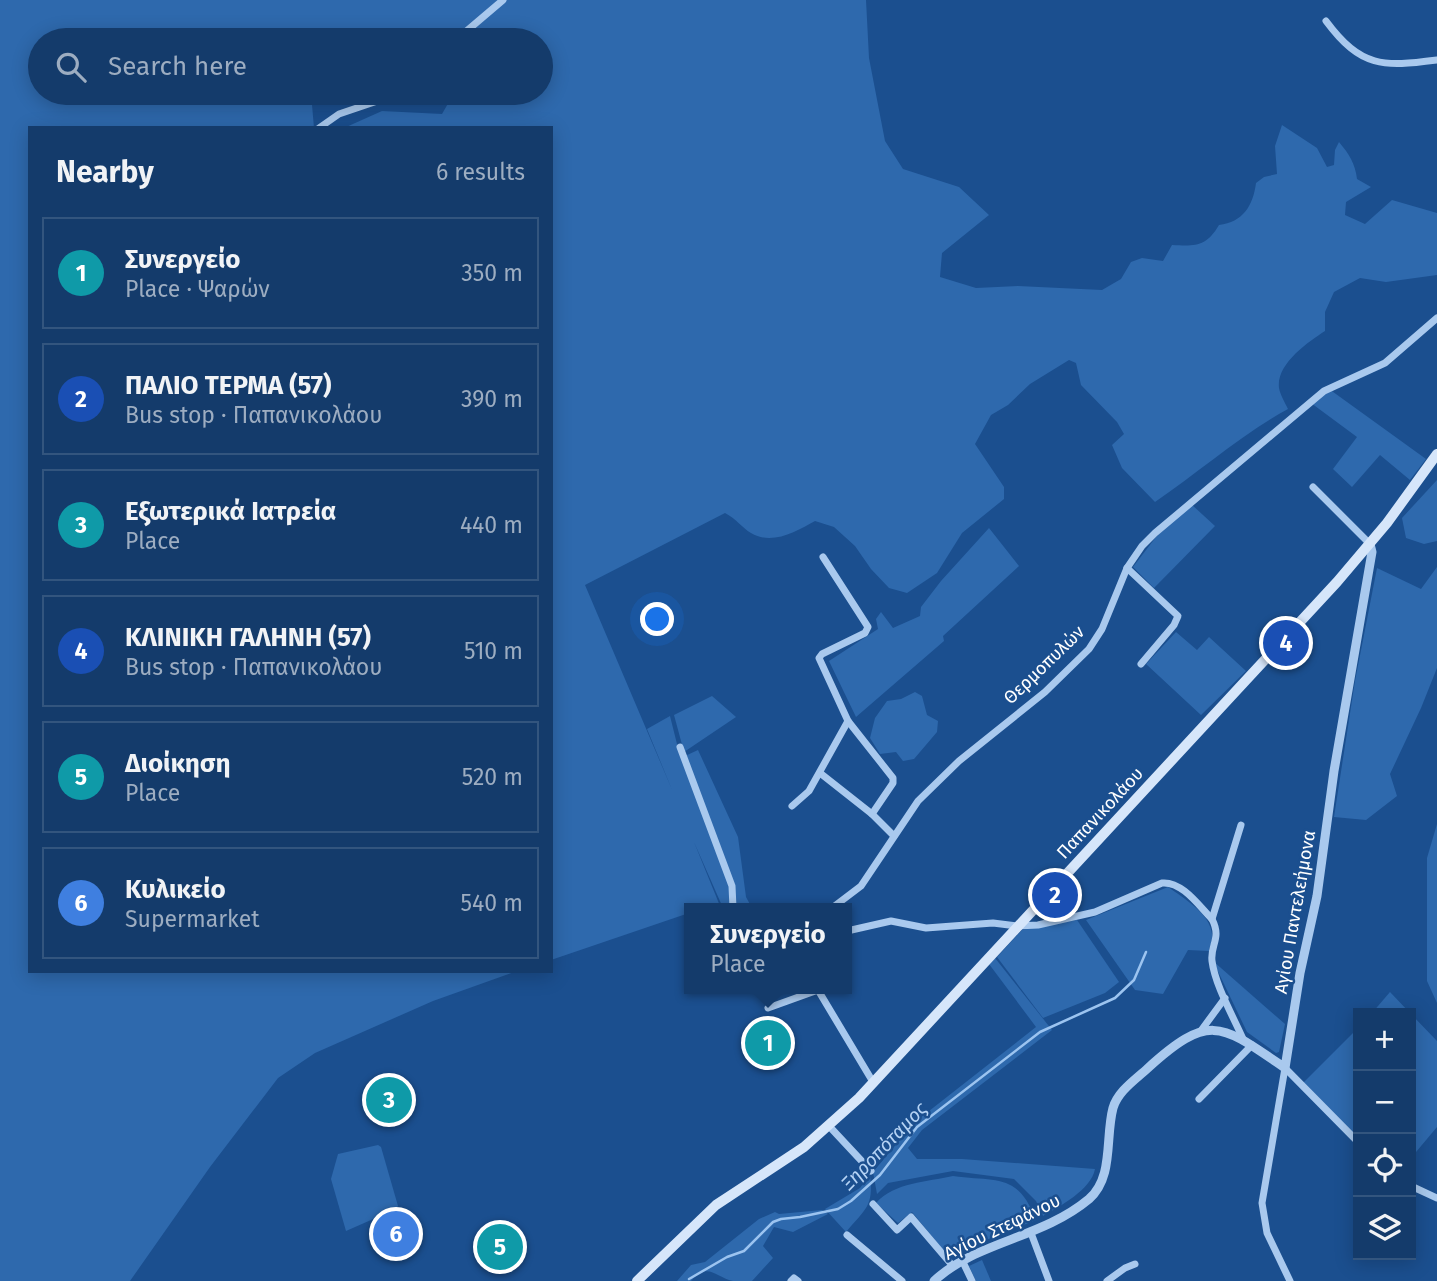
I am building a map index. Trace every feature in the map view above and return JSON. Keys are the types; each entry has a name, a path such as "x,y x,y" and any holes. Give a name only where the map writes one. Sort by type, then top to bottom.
{"main road":[{"name":"Παπανικολάου","path":"637,1281 716,1205 783,1161 829,1126 873,1082 1370,544 1437,454"}],"street":[{"path":"470,28 503,0"},
{"path":"1326,21 1337,35 1365,58 1392,65 1437,61"},
{"path":"322,126 340,114 366,105"},
{"name":"Θερμοπυλών","path":"839,903 861,886 918,801 959,761 1045,692 1087,651 1102,629 1127,568 1155,533 1324,391 1385,363 1437,318"},
{"path":"1313,487 1370,544"},
{"name":"Αγίου Παντελεήμονα","path":"1290,1281 1267,1233 1263,1210 1264,1186 1300,973 1317,896 1334,771 1372,552 1370,544"},
{"path":"823,557 868,629 819,656 848,721 893,778 872,814"},
{"path":"1127,568 1178,616 1174,625 1141,664"},
{"path":"792,806 809,791 848,721"},
{"path":"680,747 732,886 733,903"},
{"path":"820,773 872,814 894,836"},
{"path":"1212,919 1241,825"},
{"path":"852,930 891,921 926,928 993,923 1038,925 1094,912 1167,882 1179,887 1212,919 1217,932 1212,961 1243,1039"},
{"path":"768,1008 807,994"},
{"path":"820,994 873,1082"},
{"path":"1200,1032 1225,998"},
{"path":"1200,1032 1217,1031 1243,1039 1252,1045 1285,1068 1353,1137"},
{"name":"Αγίου Στεφάνου","path":"934,1281 961,1260 1056,1222 1096,1192 1105,1174 1116,1101 1123,1091 1174,1044 1200,1032"},
{"path":"1199,1100 1252,1045"},
{"path":"829,1126 871,1171"},
{"path":"1416,1188 1437,1198"},
{"path":"873,1204 897,1230 911,1217 952,1265"},
{"path":"1031,1233 1049,1281"},
{"path":"847,1235 902,1281"},
{"path":"961,1260 972,1281"},
{"path":"1107,1281 1135,1264"}],"shaded area":[{"path":"0,0 866,0 869,58 885,141 903,169 959,187 989,215 942,253 940,277 976,288 1018,286 1102,290 1121,279 1131,262 1142,258 1163,261 1172,245 1200,244 1210,238 1219,225 1234,220 1245,211 1252,199 1256,183 1264,177 1277,174 1275,146 1282,125 1317,148 1327,167 1334,165 1335,150 1339,142 1346,151 1353,163 1357,179 1371,187 1346,202 1345,215 1365,224 1392,200 1437,213 1437,275 1386,282 1360,278 1334,292 1325,312 1325,331 1294,355 1279,379 1281,396 1288,409 1237,442 1155,502 1122,468 1112,445 1124,434 1117,422 1081,385 1076,363 1069,360 1030,384 1008,405 991,415 975,444 1004,487 1004,499 962,533 937,573 907,593 889,588 855,546 834,527 815,521 784,536 759,537 725,513 585,585 673,792 647,729 670,716 679,752 730,886 730,903 721,903 694,842 719,903 684,903 684,915 553,959 553,126 348,126 382,111 442,114 447,105 553,105 553,28 28,28 28,105 312,105 314,126 28,126 28,973 511,973 433,1001 315,1053 278,1078 210,1167 130,1281 0,1281"},
{"path":"1329,389 1426,459 1410,480 1380,455 1352,487 1333,469 1357,437 1311,403"},
{"path":"1437,480 1437,541 1424,544 1406,538 1402,518"},
{"path":"1191,504 1215,526 1154,588 1133,567 1156,537"},
{"path":"989,528 1019,566 943,636 944,641 856,717 829,661 878,629 876,619 881,612 893,628 920,616 921,607 941,581"},
{"path":"1437,567 1437,668 1390,774 1397,796 1366,820 1334,817 1355,681 1377,568 1421,589"},
{"path":"1176,632 1197,650 1209,637 1246,671 1201,715 1146,664"},
{"path":"915,692 922,696 927,715 938,721 937,732 914,759 903,761 896,752 880,754 870,738 875,718 887,701 901,699"},
{"path":"712,696 736,717 684,752 674,715"},
{"path":"698,750 738,837 746,897 749,903 735,903 735,886 685,756"},
{"path":"1437,824 1437,1003 1427,981 1427,858"},
{"path":"1168,887 1206,919 1212,936 1209,951 1188,950 1163,994 1135,990 1086,920"},
{"path":"1077,920 1119,982 1105,993 1043,1018 997,957 1022,930"},
{"path":"995,958 1052,1030 922,1130 908,1148 917,1159 962,1159 1095,1169 1092,1177 1074,1197 1043,1216 1036,1201 1014,1179 953,1171 888,1183 877,1194 873,1172 915,1122 1036,1027 989,964"},
{"path":"1213,961 1285,1024 1279,1052 1276,1053 1247,1032"},
{"path":"1390,992 1405,1008 1376,1008"},
{"path":"1416,1019 1437,1041 1437,1127 1416,1152"},
{"path":"1353,1033 1353,1133 1302,1084"},
{"path":"378,1145 381,1147 398,1206 346,1231 331,1179 338,1154"},
{"path":"870,1175 871,1194 867,1207 846,1232 825,1209 860,1188"},
{"path":"953,1176 994,1180 1014,1187 1022,1194 1036,1220 953,1253 949,1257 912,1212 898,1223 876,1203 902,1187"},
{"path":"822,1210 828,1214 793,1232 774,1227 763,1246 773,1258 752,1281 733,1281 707,1271 691,1281 677,1281 691,1265 705,1262 759,1219 775,1212 779,1214"},
{"path":"982,1260 991,1281 976,1281 969,1266"}],"waterway":[{"name":"Ξηροπόταμος","path":"689,1279 727,1257 744,1251 773,1222 838,1209 851,1201 880,1175 917,1127 1040,1032 1115,998 1134,980 1146,952"}],"place":[{"name":"ΚΛΙΝΙΚΗ ΓΑΛΗΝΗ (57)","path":"1286,643"},
{"name":"ΠΑΛΙΟ ΤΕΡΜΑ (57)","path":"1055,895"},
{"name":"Συνεργείο","path":"768,1043"},
{"name":"Εξωτερικά Ιατρεία","path":"389,1100"},
{"name":"Κυλικείο","path":"396,1234"},
{"name":"Διοίκηση","path":"500,1247"}]}
